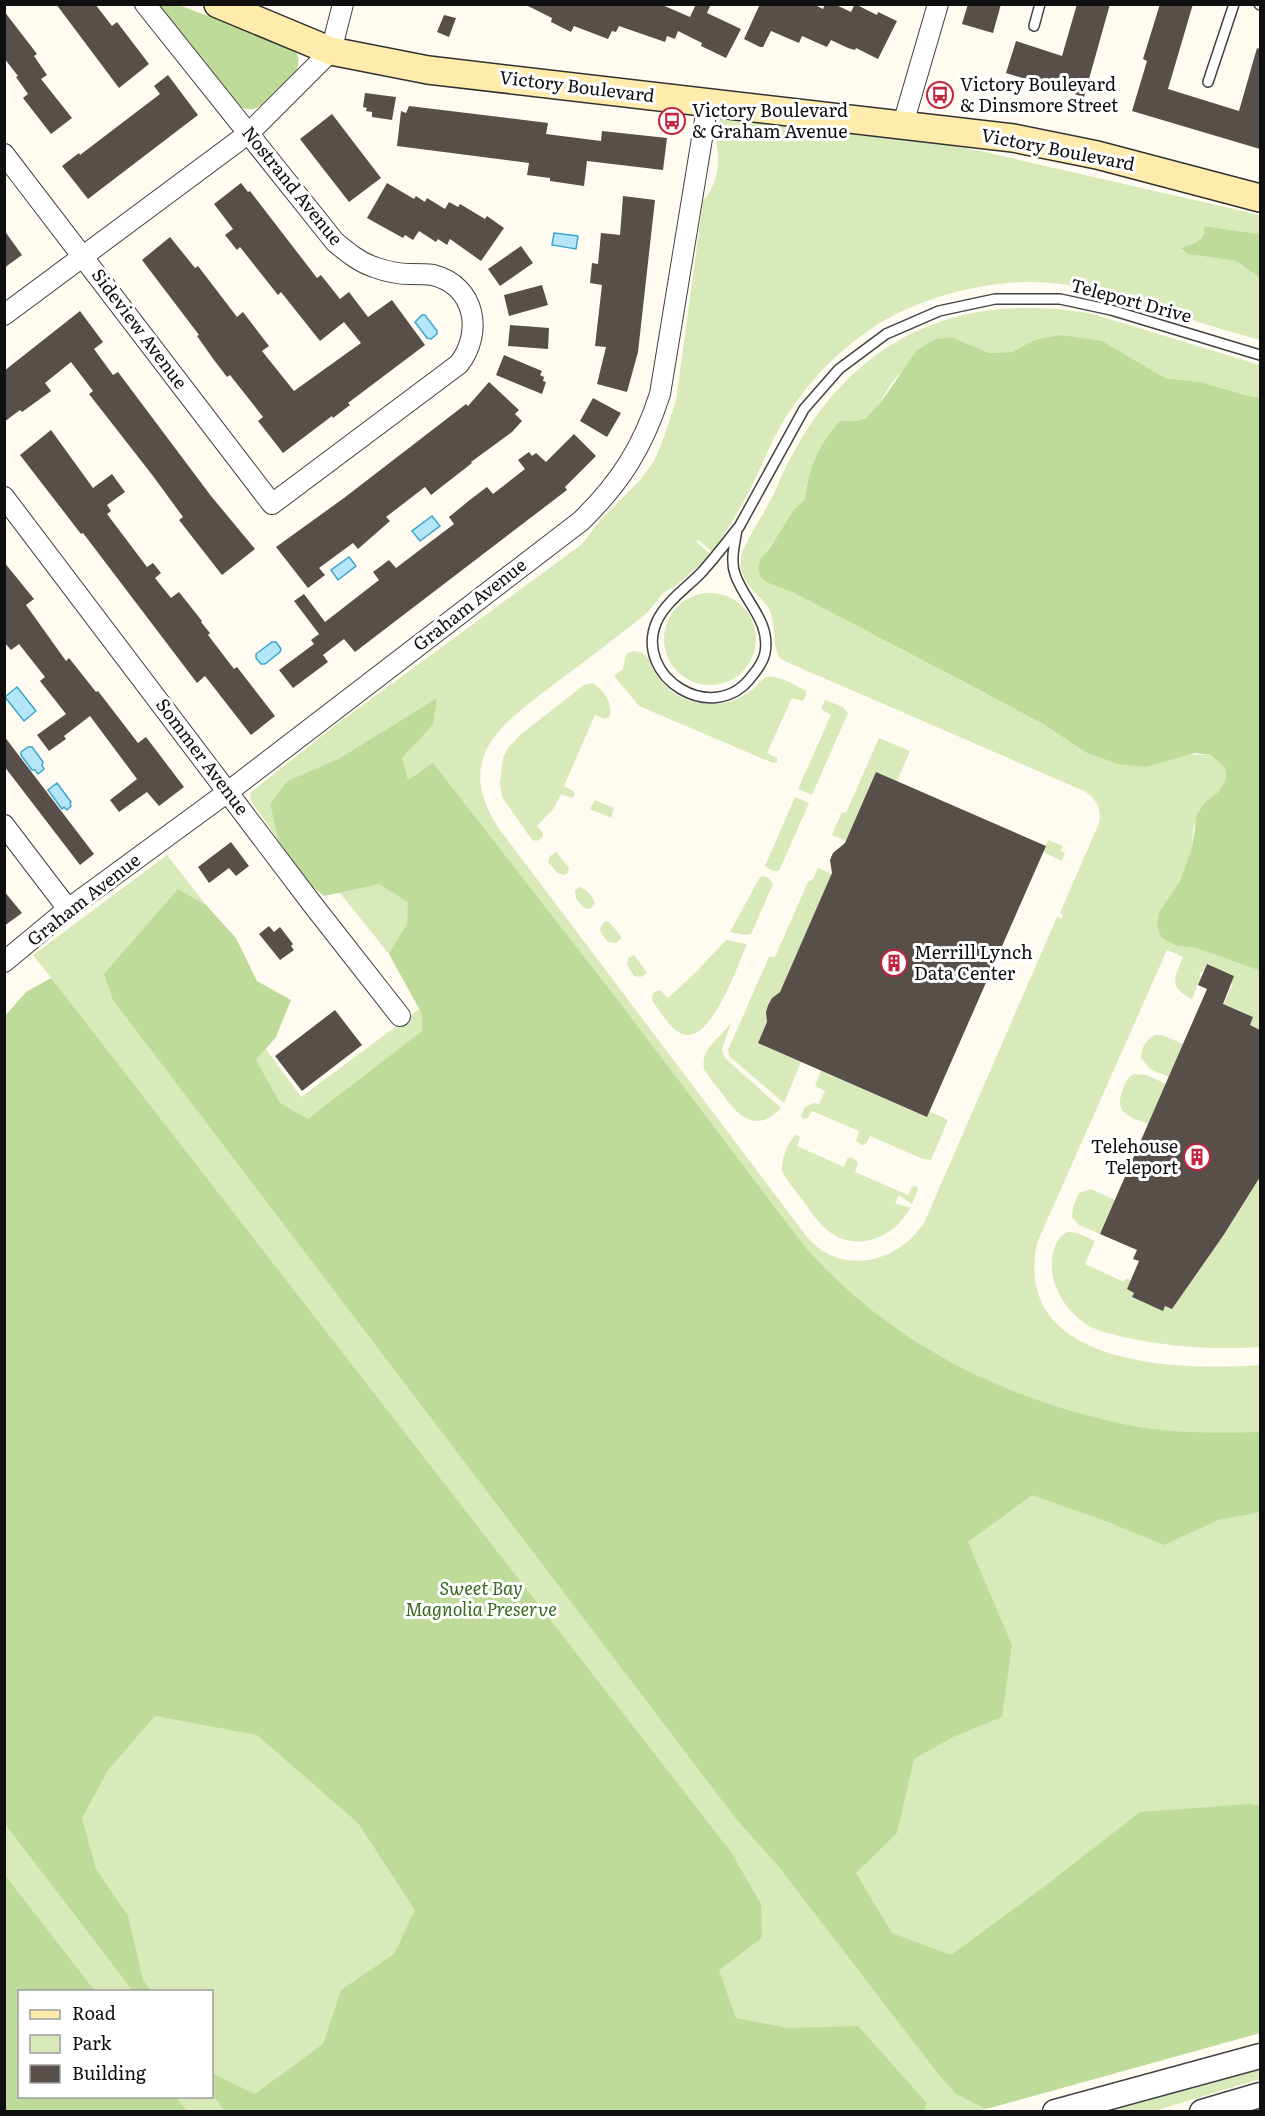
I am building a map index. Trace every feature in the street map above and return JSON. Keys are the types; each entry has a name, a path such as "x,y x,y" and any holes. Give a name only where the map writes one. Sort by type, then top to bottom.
{"main road":[{"name":"Victory Boulevard","path":"218,4 331,51 428,70 1013,138 1097,155 1260,198"}],"street":[{"name":"Nostrand Avenue","path":"145,4 335,242 352,256 371,266 391,272 435,276 449,282 466,299 473,315 472,340 466,355 455,368 272,504"},
{"path":"4,315 249,134 331,51 343,4"},
{"path":"903,124 938,4"},
{"name":"Graham Avenue","path":"4,962 68,909 229,791 581,521 620,479 637,452 660,394 708,102"},
{"name":"Sideview Avenue","path":"4,154 272,504"},
{"name":"Sommer Avenue","path":"4,497 229,791 313,905 400,1016"},
{"path":"4,825 68,909"},
{"path":"1054,2112 1260,2056"},
{"path":"1202,2112 1260,2095"}],"lane":[{"path":"1034,26 1040,4"},
{"path":"1208,82 1234,4"},
{"name":"Teleport Drive","path":"737,529 733,558 734,573 762,623 766,638 765,652 762,663 742,688 710,699 694,697 677,687 656,661 653,632 664,609 712,561 737,529 804,409 839,369 886,334 939,311 994,299 1060,299 1111,309 1260,355"}],"green space":[{"path":"156,5 179,5 291,47 297,55 298,64 295,74 280,92 261,106 251,109 239,107"},
{"name":"Sweet Bay Magnolia Preserve","path":"726,115 914,139 976,150 1260,215 1260,234 1204,226 1203,235 1200,238 1181,249 1187,254 1236,261 1260,278 1260,340 1068,285 1019,282 966,290 915,306 871,329 849,345 811,383 787,415 746,498 712,552 698,540 696,541 710,554 702,563 678,584 663,593 641,618 537,697 502,728 490,744 482,762 481,782 486,804 500,830 807,1237 825,1252 846,1260 872,1259 897,1249 908,1242 925,1221 1057,917 1061,919 1063,915 1060,913 1099,823 1099,809 1092,797 1084,791 782,660 776,650 769,609 746,582 743,574 741,561 743,551 801,439 830,398 864,364 902,339 944,320 989,310 1039,308 1093,314 1260,365 1260,398 1201,382 1165,378 1034,340 1012,352 989,353 952,337 902,372 873,412 855,420 840,421 807,483 805,499 761,557 768,583 794,593 1043,724 1085,752 1212,755 1225,768 1226,779 1218,792 1205,802 1193,829 1192,847 1180,882 1159,912 1177,946 1196,948 1260,971 1260,1030 1250,1025 1253,1017 1233,1008 1220,1012 1233,984 1230,984 1233,975 1206,964 1199,976 1201,977 1192,999 1184,995 1176,986 1177,971 1183,957 1167,950 1037,1243 1036,1284 1049,1315 1075,1338 1108,1353 1147,1362 1187,1366 1260,1365 1260,2033 979,2111 5,2112 4,1027 56,984 33,955 167,855 206,905 178,889 205,965 301,1097 425,1005 389,954 307,852 433,725 436,699 340,758 287,781 270,804 278,840 251,801 250,793 333,727 582,544 602,518 641,479 654,461 676,401 703,201 713,185 718,167 715,124"},
{"path":"1204,226 1260,234 1260,278 1236,261 1187,254 1181,248 1201,238"},
{"path":"1060,335 1102,341 1165,378 1201,382 1260,398 1260,971 1196,948 1177,946 1162,938 1157,927 1159,912 1180,881 1192,847 1197,814 1205,802 1218,792 1226,779 1225,768 1211,755 1195,753 1145,767 1118,764 1085,752 1043,724 794,593 768,583 760,576 758,568 761,557 769,549 793,511 805,499 812,466 826,439 840,421 866,418 881,402 917,350 936,339 952,337 989,353 1012,352 1034,340"},
{"path":"710,593 727,597 742,607 752,622 756,639 752,656 742,671 727,681 710,685 693,681 678,671 668,656 664,639 668,622 678,607 693,597"},
{"path":"633,651 641,652 647,657 657,676 673,692 683,698 705,704 722,703 738,698 767,677 782,679 806,691 803,701 792,698 767,753 777,758 777,762 773,763 639,706 614,676 623,669 626,654"},
{"path":"592,683 606,696 610,706 610,716 605,719 595,715 564,786 573,791 575,795 572,798 561,794 554,808 537,826 543,833 543,837 537,841 532,840 502,797 500,783 503,758 508,748 520,735 584,685"},
{"path":"437,698 433,725 402,758 408,780 433,763 620,1003 805,1247 839,1282 913,1340 954,1364 1040,1401 1086,1415 1149,1429 1260,1432 1260,1512 1218,1520 1164,1545 1032,1495 968,1542 1012,1645 1002,1717 953,1737 914,1759 897,1833 856,1873 892,1933 951,1955 1140,1812 1250,1804 1260,1806 1260,2033 986,2109 956,2094 779,1867 737,1820 113,1000 104,974 178,889 206,905 236,938 257,981 291,1000 276,1037 256,1060 280,1103 308,1119 422,1031 422,1014 389,954 407,924 408,902 379,884 324,896 307,882 278,840 270,804 287,781 340,758"},
{"path":"825,700 843,707 848,713 812,795 798,789 831,715 821,709"},
{"path":"879,738 910,751 897,781 876,772 846,841 832,835 842,812 846,813"},
{"path":"795,797 809,803 779,871 773,871 765,866"},
{"path":"595,800 614,808 611,818 590,809"},
{"path":"1048,840 1063,846 1061,851 1065,853 1062,861 1043,852"},
{"path":"556,852 569,868 568,873 564,875 557,873 548,862 550,856"},
{"path":"818,868 832,874 780,992 769,1003 766,1025 758,1042 801,1062 784,1103 730,1057 728,1050 769,957 775,957 808,882 813,879"},
{"path":"760,877 769,878 773,884 751,934 730,932"},
{"path":"579,887 587,891 593,899 595,904 590,909 584,908 576,899 575,891"},
{"path":"605,921 609,922 621,936 616,943 608,942 601,933 600,928"},
{"path":"726,940 747,944 730,985 712,1017 702,1029 691,1035 680,1033 668,1023 653,1002 654,992 660,990 668,998"},
{"path":"634,955 647,973 641,977 634,976 627,965 628,958"},
{"path":"51,978 731,1852 761,1904 762,1938 719,1970 736,2018 788,2028 858,2026 927,2103 924,2111 225,2111 213,2095 213,2073 255,2094 323,2044 341,1990 394,1954 415,1910 358,1823 257,1735 155,1716 108,1770 82,1818 96,1869 128,1916 143,1980 150,1990 132,1990 5,1824 5,1016 26,992"},
{"path":"731,1023 722,1049 725,1058 781,1108 763,1120 747,1119 733,1108 704,1069 705,1055"},
{"path":"1155,1035 1162,1035 1183,1044 1169,1077 1150,1069 1141,1058 1145,1044"},
{"path":"821,1071 927,1117 929,1111 948,1120 931,1160 923,1159 870,1136 866,1144 862,1145 856,1141 859,1131 812,1111 808,1118 803,1119 801,1116 805,1107 814,1103 819,1104 825,1091 815,1086"},
{"path":"1134,1074 1147,1075 1166,1084 1148,1124 1129,1116 1120,1104 1120,1097 1126,1082"},
{"path":"796,1134 800,1137 797,1146 844,1167 847,1159 851,1157 858,1162 855,1172 908,1195 912,1187 917,1186 912,1204 899,1195 895,1203 910,1208 903,1218 886,1234 864,1241 842,1239 831,1233 814,1217 782,1171 786,1151"},
{"path":"1260,1177 1260,1347 1192,1347 1124,1337 1089,1326 1079,1319 1063,1301 1054,1279 1053,1255 1060,1238 1065,1233 1072,1232 1095,1241 1085,1264 1124,1282 1126,1278 1131,1281 1127,1289 1134,1293 1132,1297 1162,1310 1165,1306 1172,1309 1223,1236"},
{"path":"1091,1189 1115,1200 1100,1234 1079,1225 1072,1217 1073,1207 1079,1193"},
{"path":"4,1874 94,1990 18,1990 18,2098 177,2098 187,2111 5,2111"},
{"path":"1260,2065 1260,2079 1154,2111 1089,2112"}],"water":[{"path":"554,233 578,236 576,249 552,245"},
{"path":"425,315 437,331 431,339 427,338 415,322"},
{"path":"432,516 440,526 420,541 412,531"},
{"path":"349,557 356,566 338,580 331,570"},
{"path":"272,642 276,642 281,649 280,652 265,664 261,664 256,654"},
{"path":"17,687 36,711 24,721 5,697"},
{"path":"32,747 43,762 44,769 38,774 32,770 21,755 21,752"},
{"path":"57,783 71,802 67,810 64,807 62,809 48,790"}],"building":[{"path":"56,4 95,4 112,26 117,22 149,64 119,88"},
{"path":"524,4 660,4 690,17 696,4 711,4 707,13 741,29 726,58 678,31 675,39 667,36 665,42 619,26 616,32 612,31 608,39 574,26 571,32 551,22 552,18"},
{"path":"760,4 813,4 823,9 825,4 834,4 851,12 855,4 877,15 878,12 897,21 878,59 856,48 855,50 848,48 831,40 827,47 802,36 799,43 771,31 763,47 760,47 744,39"},
{"path":"968,4 1001,4 993,33 962,24"},
{"path":"1077,4 1110,4 1084,97 1006,73 1016,41 1062,56"},
{"path":"1160,4 1193,4 1168,89 1239,111 1257,48 1260,49 1260,149 1132,111 1147,61 1143,59"},
{"path":"4,11 37,54 34,56 47,75 41,79 72,118 51,134 23,98 28,94 4,58"},
{"path":"444,15 456,18 449,37 437,32"},
{"path":"168,75 198,115 88,199 62,166 160,94 154,86"},
{"path":"365,93 396,97 392,120 372,117 372,112 366,111 367,108 363,107"},
{"path":"409,106 548,123 546,134 601,141 602,131 667,138 663,170 587,161 584,186 527,175 529,163 397,146 401,111 406,113"},
{"path":"332,114 381,178 349,202 300,139"},
{"path":"241,183 248,192 250,191 317,278 321,275 340,299 349,292 368,317 392,300 425,345 348,403 350,405 333,418 332,416 283,453 258,421 263,417 230,375 227,377 197,336 199,335 142,260 170,237 195,268 198,266 237,317 243,312 269,346 262,351 294,391 361,343 344,322 320,341 281,292 278,295 240,247 237,250 225,235 233,229 214,204"},
{"path":"387,183 414,199 416,196 425,202 427,198 445,209 449,202 458,207 460,204 485,219 487,216 504,228 481,261 450,239 447,245 438,239 436,242 419,231 413,240 405,235 403,238 367,218"},
{"path":"623,196 655,200 638,352 627,392 597,384 606,347 595,346 602,285 590,283 592,263 598,264 601,233 620,235"},
{"path":"4,230 22,255 4,268"},
{"path":"521,246 533,263 500,286 488,269"},
{"path":"542,285 548,305 509,316 504,295"},
{"path":"80,311 103,342 94,349 113,375 118,372 211,496 255,549 222,575 179,520 183,517 153,476 89,394 93,391 71,362 45,383 51,391 4,422 4,371"},
{"path":"510,325 549,328 548,349 508,346"},
{"path":"504,355 542,371 540,375 546,382 542,394 496,375"},
{"path":"489,382 519,410 515,414 522,421 512,432 431,495 425,487 386,517 390,521 358,549 353,543 319,568 325,575 308,588 276,547 466,404 468,406"},
{"path":"593,398 621,413 607,437 580,421"},
{"path":"51,430 93,488 112,474 125,492 107,505 111,511 107,514 147,567 153,563 161,573 155,578 171,598 179,592 202,621 210,633 208,635 234,669 237,667 275,716 251,735 205,676 197,683 83,533 81,534 20,455"},
{"path":"574,434 596,456 565,487 567,490 355,652 344,639 323,655 328,662 293,688 279,670 314,644 311,640 319,634 294,601 304,594 325,622 379,580 373,572 389,560 396,568 454,524 449,517 471,499 487,487 493,494 525,469 518,460 529,452 532,456 536,453 546,462"},
{"path":"4,562 34,599 26,605 66,661 69,658 96,692 98,691 138,743 146,737 184,787 159,806 147,792 119,812 110,800 137,779 90,716 64,736 66,739 49,751 37,735 66,714 40,681 45,677 19,644 11,650 4,642"},
{"path":"4,736 94,854 80,865 4,766"},
{"name":"Merrill Lynch Data Center","path":"876,772 1046,846 927,1117 758,1043 767,1022 768,1005 772,998 780,992 832,873 830,860 833,853 845,843"},
{"path":"231,842 249,866 236,876 229,868 209,883 198,867"},
{"path":"4,891 22,913 4,926"},
{"path":"269,926 274,932 280,927 293,944 291,946 294,950 280,960 259,934"},
{"name":"Telehouse Teleport","path":"1207,964 1234,976 1223,1004 1253,1017 1250,1025 1260,1030 1260,1177 1223,1236 1172,1309 1165,1306 1163,1311 1132,1297 1134,1293 1127,1289 1139,1261 1133,1259 1137,1250 1100,1234 1207,989 1198,985"},
{"path":"335,1010 362,1045 302,1091 275,1056"}],"place":[{"name":"Victory Boulevard & Dinsmore Street","path":"940,95"},
{"name":"Victory Boulevard & Graham Avenue","path":"672,121"},
{"name":"Merrill Lynch Data Center","path":"894,963"},
{"name":"Telehouse Teleport","path":"1197,1157"}]}
